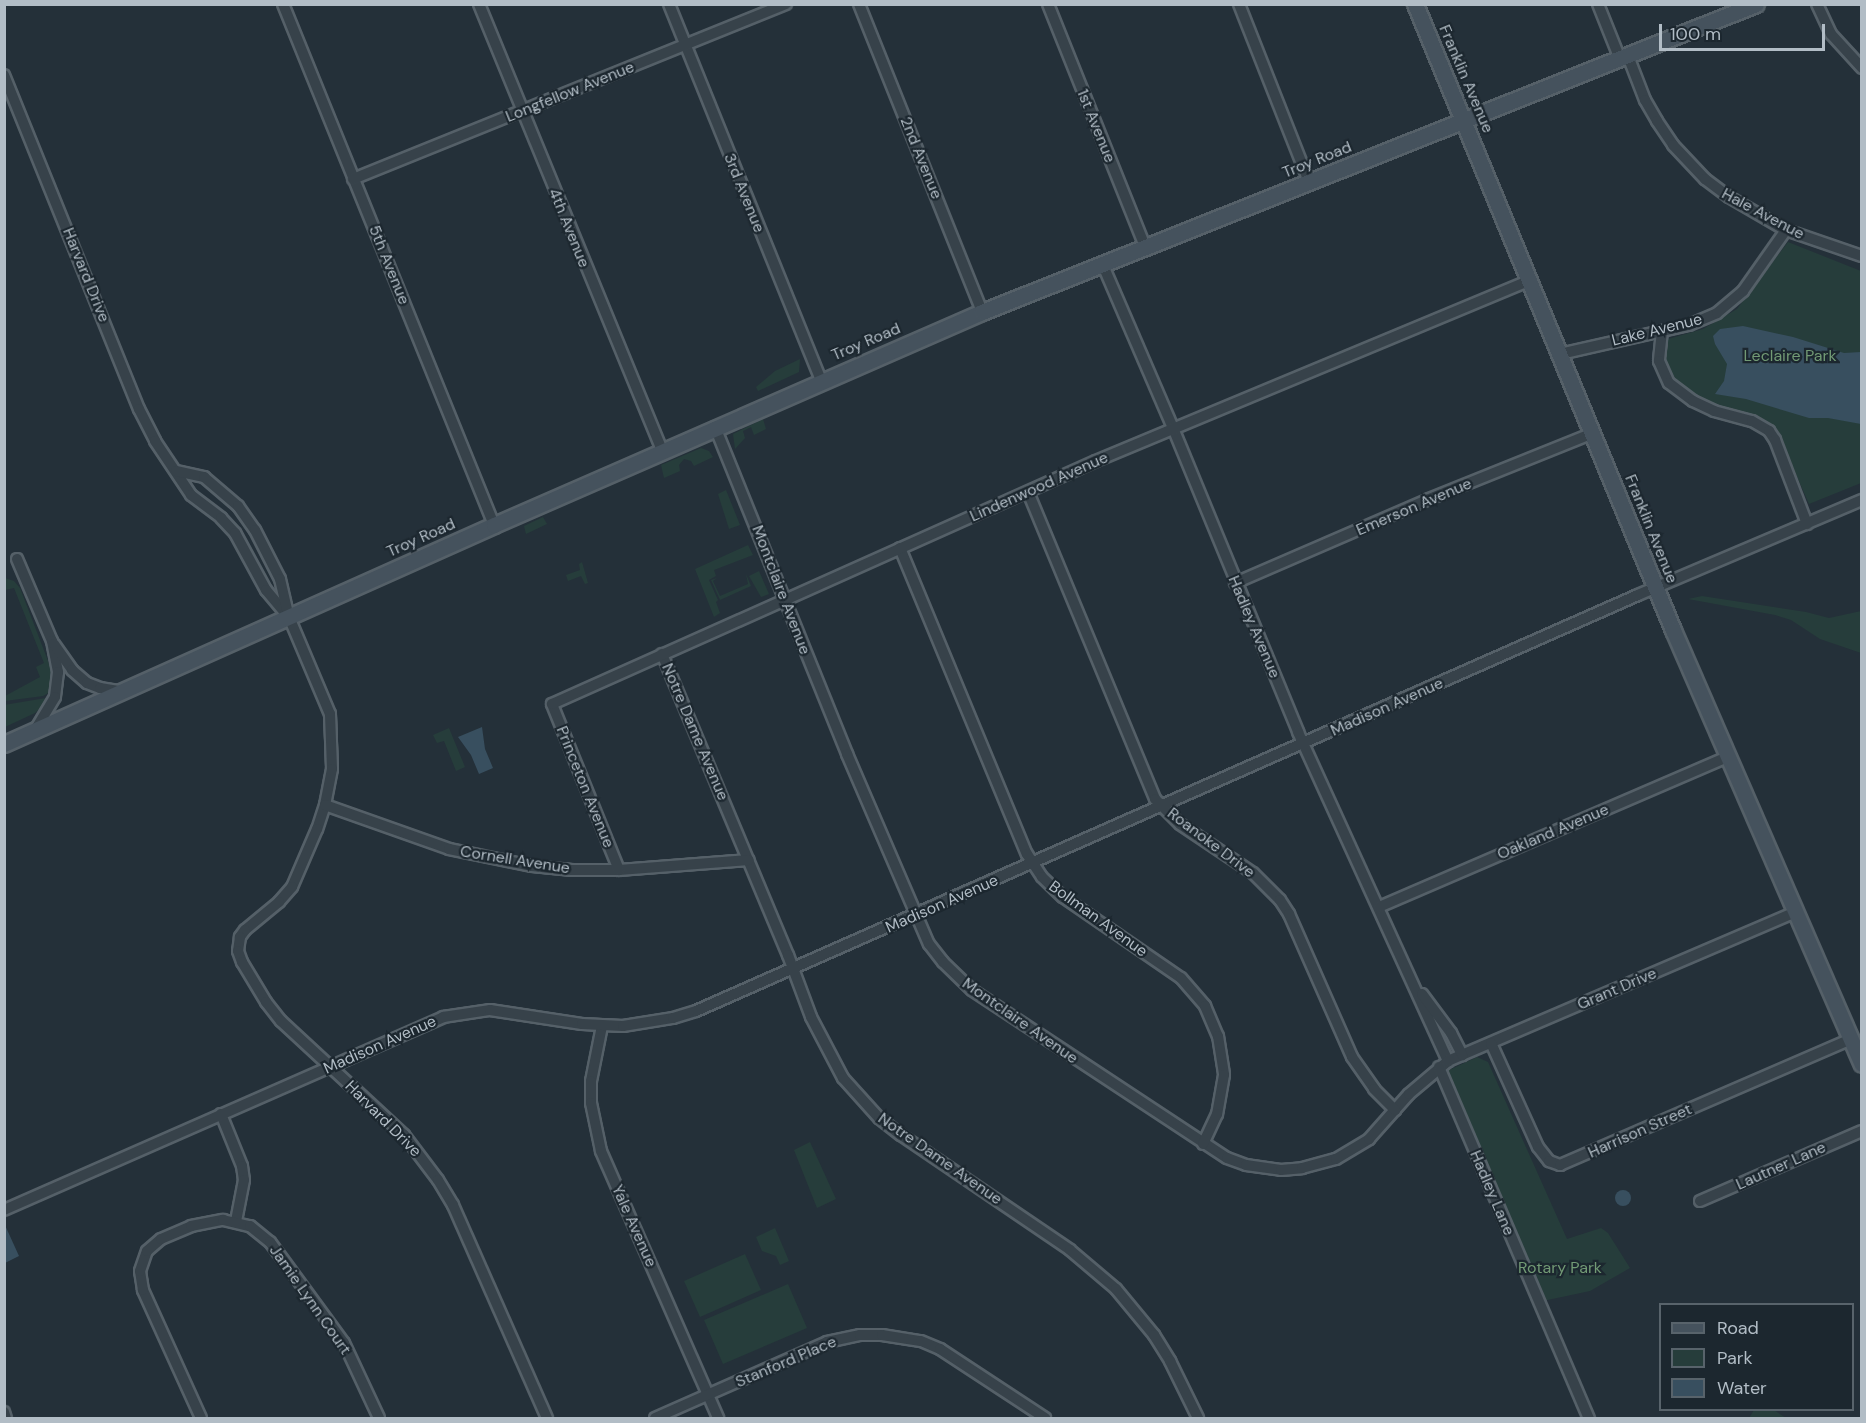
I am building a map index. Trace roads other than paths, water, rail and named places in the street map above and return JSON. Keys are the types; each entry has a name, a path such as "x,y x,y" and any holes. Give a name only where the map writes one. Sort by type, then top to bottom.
{"main road":[{"name":"Franklin Avenue","path":"1415,4 1465,120 1657,589 1862,1064"},
{"name":"Troy Road","path":"4,744 715,427 982,312 1756,4"}],"street":[{"name":"5th Avenue","path":"283,4 495,525"},
{"name":"4th Avenue","path":"478,4 523,111 571,236 662,451"},
{"name":"3rd Avenue","path":"669,4 821,381"},
{"name":"Longfellow Avenue","path":"353,179 786,4"},
{"name":"2nd Avenue","path":"859,4 982,312"},
{"name":"1st Avenue","path":"1048,4 1145,246"},
{"path":"1239,4 1309,182"},
{"name":"Hale Avenue","path":"1598,4 1657,121 1693,168 1729,197 1786,230 1862,256"},
{"path":"1817,4 1831,34 1862,68"},
{"name":"Harvard Drive","path":"4,75 139,409 155,441 191,495 236,533 266,590 289,617"},
{"name":"Lake Avenue","path":"1560,354 1704,320 1731,303 1743,291 1786,230"},
{"name":"Hadley Avenue","path":"1102,263 1304,744 1416,987 1443,1064"},
{"name":"Lindenwood Avenue","path":"552,704 1173,428 1530,280"},
{"path":"1662,331 1659,361 1669,383 1693,401 1714,411 1752,421 1769,431 1775,440 1807,524"},
{"name":"Montclaire Avenue","path":"715,427 915,915 929,944 943,962 972,990 1203,1144 1227,1158 1246,1165 1281,1170 1302,1168 1336,1159 1353,1150 1376,1132 1395,1110 1443,1064"},
{"name":"Emerson Avenue","path":"1235,583 1593,433"},
{"name":"Harvard Drive","path":"176,471 204,477 238,506 255,530 280,579 289,617 330,714 333,759 325,806 301,870 292,887 267,914 245,930 238,944 242,962 281,1022 404,1135 438,1180 453,1205 547,1419"},
{"name":"Roanoke Drive","path":"1028,492 1152,794 1162,807 1186,829 1253,873 1280,900 1289,914 1352,1057 1374,1089 1395,1110"},
{"name":"Madison Avenue","path":"4,1210 423,1024 466,1012 514,1011 602,1026 652,1022 681,1016 1033,864 1638,595 1657,589 1862,500"},
{"name":"Bollman Avenue","path":"900,548 1033,864 1057,892 1181,978 1205,1006 1218,1036 1224,1075 1217,1114 1203,1144"},
{"path":"17,559 52,641 72,670 87,683 100,688 123,691"},
{"path":"36,730 55,697 57,686 52,641"},
{"name":"Notre Dame Avenue","path":"662,654 826,1048 843,1078 859,1097 901,1135 1070,1250 1116,1289 1142,1319 1170,1361 1198,1419"},
{"name":"Princeton Avenue","path":"552,704 619,870"},
{"name":"Oakland Avenue","path":"1379,907 1728,757"},
{"name":"Cornell Avenue","path":"325,806 417,840 490,859 572,870 619,870 749,860"},
{"name":"Grant Drive","path":"1443,1064 1796,912"},
{"name":"Hadley Avenue","path":"1416,987 1433,1006 1462,1055"},
{"name":"Yale Avenue","path":"602,1026 591,1081 591,1103 601,1151 718,1419"},
{"name":"Harrison Street","path":"1491,1043 1538,1147 1549,1161 1560,1165 1851,1039"},
{"name":"Hadley Lane","path":"1443,1064 1588,1419"},
{"path":"201,1419 143,1290 140,1269 147,1251 161,1239 213,1220 236,1221 244,1180 242,1166 221,1114"},
{"name":"Lautner Lane","path":"1700,1201 1862,1131"},
{"name":"Jamie Lynn Court","path":"236,1221 250,1226 270,1242 336,1330 379,1419"},
{"name":"Stanford Place","path":"655,1419 827,1342 860,1335 882,1335 921,1341 940,1349 1045,1419"},
{"path":"4,1412 6,1419"}],"water":[{"path":"1743,326 1793,337 1844,353 1861,352 1861,424 1828,418 1809,418 1746,399 1715,394 1724,381 1727,364 1713,336 1720,329"},
{"path":"482,727 485,749 493,768 479,774 471,755 458,737"},
{"path":"1623,1190 1631,1198 1623,1206 1615,1198"},
{"path":"4,1223 19,1256 5,1263 4,1263"}],"park label":[{"name":"Leclaire Park","path":"1790,356"},
{"name":"Rotary Park","path":"1560,1268"}]}
